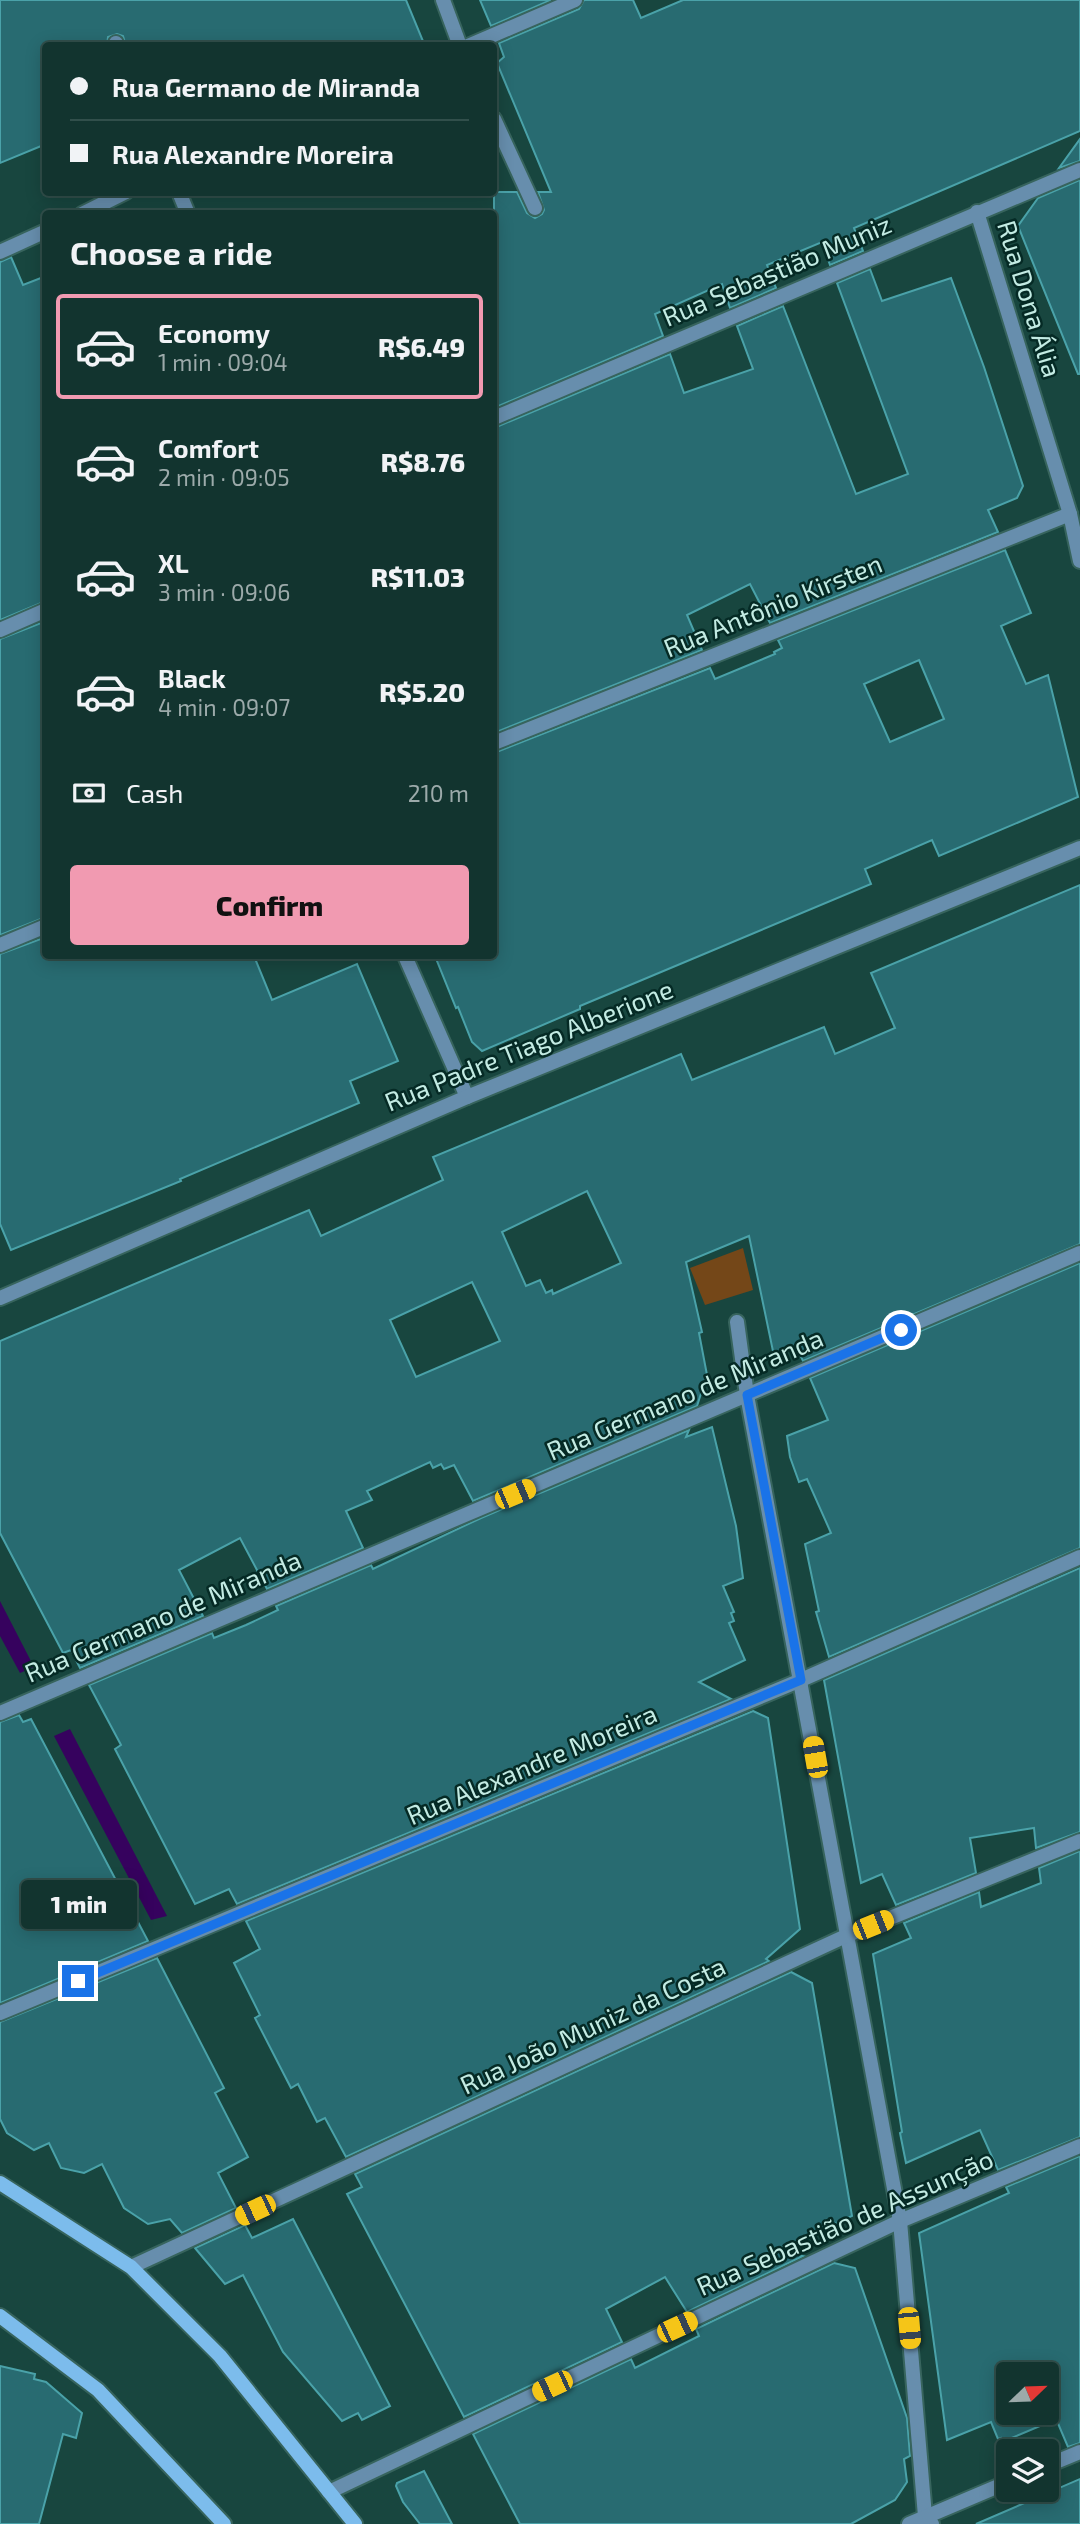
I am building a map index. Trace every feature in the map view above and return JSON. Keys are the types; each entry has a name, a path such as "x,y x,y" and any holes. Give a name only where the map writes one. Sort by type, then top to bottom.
{"main road":[{"path":"0,2183 131,2267 220,2356 355,2524"},
{"path":"0,2316 98,2390 224,2524"}],"street":[{"path":"443,0 459,42"},
{"path":"477,42 575,0"},
{"path":"497,126 535,208"},
{"name":"Rua Sebastião Muniz","path":"497,417 1080,170"},
{"path":"90,210 118,196"},
{"name":"Rua Dona Ália","path":"977,212 1070,514 1080,561"},
{"path":"0,252 42,233"},
{"name":"Rua Antônio Kirsten","path":"497,742 1070,514"},
{"path":"0,630 42,612"},
{"name":"Rua Padre Tiago Alberione","path":"3,1296 467,1097 1080,848"},
{"path":"0,945 42,928"},
{"path":"406,959 467,1097"},
{"name":"Rua Germano de Miranda","path":"0,1713 1080,1253"},
{"path":"0,1280 3,1296"},
{"path":"737,1322 747,1395 900,2221 928,2520"},
{"name":"Rua Alexandre Moreira","path":"0,2013 801,1680 1080,1557"},
{"name":"Rua João Muniz da Costa","path":"131,2267 848,1936 1080,1841"},
{"name":"Rua Sebastião de Assunção","path":"329,2492 900,2221 1080,2146"},
{"path":"1059,2461 1080,2452"},
{"path":"909,2524 928,2520 996,2488"}],"shaded area":[{"path":"743,1248 753,1290 705,1305 690,1268"},
{"path":"0,1601 34,1667 20,1673 0,1636"},
{"path":"70,1729 167,1916 151,1920 54,1736"}],"building":[{"path":"0,0 406,0 423,42 125,42 123,36 117,34 108,37 107,42 42,42 42,146 0,163"},
{"path":"480,0 551,0 491,26"},
{"path":"584,0 633,0 641,18 683,0 1080,0 1080,131 854,228 863,251 830,265 822,242 767,265 776,288 730,308 722,284 655,314 663,336 497,407 497,210 494,210 494,196 497,196 497,192 517,192 527,213 535,218 544,210 538,192 551,192 497,63 504,57 499,43 579,9"},
{"path":"1080,139 1080,161 1059,168"},
{"path":"1080,180 1078,374 1018,226 1038,198"},
{"path":"11,257 23,285 42,278 42,603 0,620 0,262"},
{"path":"870,269 882,301 951,278 1023,486 1017,498 988,510 998,532 770,623 750,584 687,615 702,650 497,732 497,427 670,354 684,393 753,369 737,326 783,306 856,494 908,474 837,283"},
{"path":"1005,550 1031,613 1001,626 1026,684 1048,675 1078,797 939,856 932,840 865,869 871,884 580,1006 580,1009 482,1051 472,1042 436,959 497,959 497,752 710,668 715,679 775,654 774,652 782,648 778,640","holes":["919,660 944,719 890,742 864,684"]},
{"path":"42,623 42,919 0,935 0,639"},
{"path":"1080,885 1080,1244 803,1361 796,1346 774,1356 749,1236 686,1262 702,1332 699,1333 707,1375 697,1406 473,1501 454,1465 444,1469 441,1464 433,1468 430,1462 367,1491 372,1500 346,1511 363,1548 267,1589 240,1538 179,1570 203,1616 80,1668 71,1650 63,1653 0,1533 0,1341 309,1210 321,1236 443,1180 433,1157 681,1054 692,1080 824,1027 835,1054 895,1028 871,973","holes":["587,1191 621,1263 553,1294 552,1290 546,1293 540,1280 526,1286 502,1232","472,1282 500,1341 416,1377 390,1320"]},
{"path":"42,938 42,959 255,959 272,1000 357,964 398,1061 350,1081 359,1103 180,1179 181,1181 11,1250 0,1224 0,954"},
{"path":"1080,1263 1080,1548 829,1657 816,1612 819,1611 805,1544 831,1533 807,1479 799,1482 790,1457 787,1436 828,1420 810,1378"},
{"path":"712,1427 736,1526 743,1578 723,1586 734,1612 731,1613 734,1621 729,1623 745,1660 699,1682 731,1699 237,1904 229,1889 195,1904 115,1749 121,1745 89,1685 212,1633 214,1638 246,1625 278,1610 276,1606 371,1565 373,1569 481,1518 689,1430 686,1437"},
{"path":"1080,1568 1080,1832 1036,1848 1034,1828 970,1838 976,1873 896,1905 882,1874 861,1883 824,1680"},
{"path":"753,1711 768,1718 800,1929 766,1959 769,1961 346,2157 325,2118 317,2122 298,2084 291,2088 255,2018 260,2015 234,1963 260,1949 246,1921"},
{"path":"19,1715 23,1722 31,1719 148,1941 0,2003 0,1722"},
{"path":"1080,1851 1080,2137 998,2170 980,2130 906,2163 873,1954 911,1938 904,1923 979,1892 981,1907 1041,1883 1039,1868"},
{"path":"157,1958 224,2088 215,2093 248,2157 218,2173 236,2208 182,2233 170,2219 148,2224 124,2208 102,2164 84,2173 61,2168 49,2143 34,2150 7,2133 0,2119 0,2022"},
{"path":"791,1972 812,1983 852,2216 776,2250 803,2256 687,2312 665,2277 606,2309 622,2342 464,2417 347,2194 362,2187 355,2174"},
{"path":"1080,2156 1080,2443 1068,2447 1059,2426 1059,2362 996,2362 996,2426 1040,2426 1009,2439 998,2439 991,2422 947,2440 919,2233 1009,2193 1006,2187"},
{"path":"293,2219 390,2406 362,2420 358,2413 342,2421 283,2352 243,2275 225,2284 195,2248 245,2225 252,2238"},
{"path":"834,2263 855,2268 907,2418 910,2456 904,2459 907,2482 895,2500 851,2524 520,2524 473,2434 631,2359 635,2368 699,2336 696,2329"},
{"path":"0,2366 35,2374 34,2379 46,2382 82,2413 76,2438 63,2434 39,2524 0,2524"},
{"path":"424,2471 452,2524 420,2524 403,2502 397,2483"},
{"path":"1080,2479 1080,2524 976,2524 1027,2502 1059,2502 1059,2488"}],"route":[{"path":"78,1981 801,1680 747,1395 901,1330"}]}
